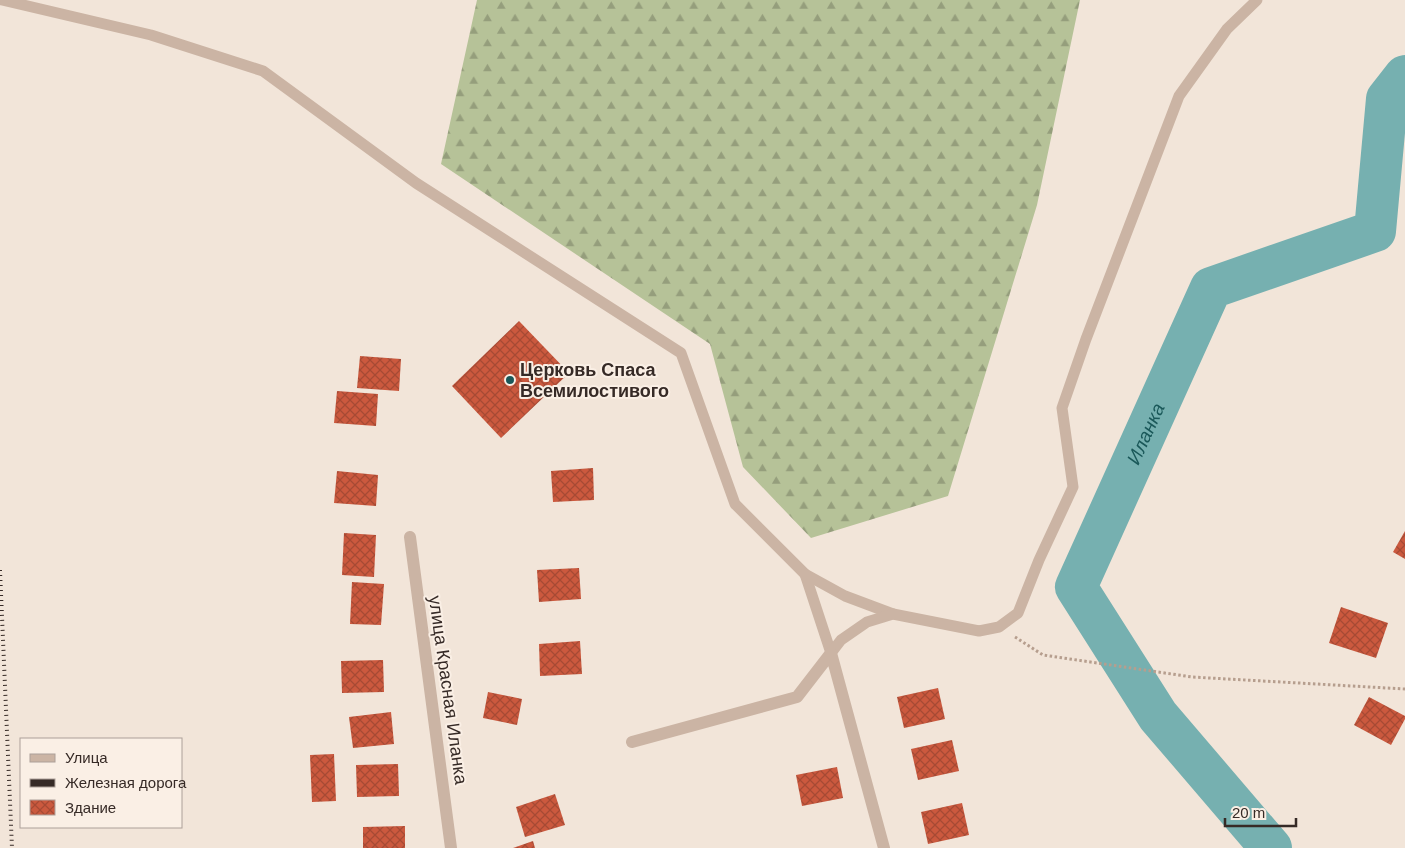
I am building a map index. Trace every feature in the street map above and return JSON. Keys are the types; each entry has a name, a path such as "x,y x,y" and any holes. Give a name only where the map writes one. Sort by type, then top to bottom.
{"street":[{"name":"улица Красная Иланка","path":"410,537 452,848"},
{"path":"632,742 797,697 831,653"},
{"path":"831,653 884,848"}],"lane":[{"path":"2,0 151,35 263,71 416,183 681,353 735,504 805,574 845,596 893,614 979,631 999,627 1018,612 1039,560 1073,487 1062,408 1086,338 1179,96 1227,29 1257,0"},
{"path":"805,574 831,653"},
{"path":"831,653 842,640 867,622 893,614"}],"path":[{"path":"999,627 1044,655 1192,677 1405,689"}],"green space":[{"path":"477,0 1080,0 1037,205 948,496 811,538 743,467 710,344 441,164"}],"building":[{"name":"Церковь Спаса Всемилостивого","path":"519,321 569,373 501,438 452,386"},
{"path":"360,356 401,359 399,391 357,388"},
{"path":"337,391 378,394 376,426 334,423"},
{"path":"593,468 594,500 553,502 551,471"},
{"path":"337,471 378,475 376,506 334,503"},
{"path":"1405,531 1405,559 1393,552"},
{"path":"344,533 376,535 374,577 342,575"},
{"path":"579,568 581,599 539,602 537,570"},
{"path":"352,582 384,584 381,625 350,624"},
{"path":"1341,607 1388,623 1376,658 1329,643"},
{"path":"580,641 582,674 540,676 539,644"},
{"path":"383,660 384,692 342,693 341,661"},
{"path":"938,688 945,719 904,728 897,697"},
{"path":"488,692 522,699 517,725 483,718"},
{"path":"1369,697 1405,716 1391,745 1354,725"},
{"path":"391,712 394,744 353,748 349,717"},
{"path":"952,740 959,771 918,780 911,749"},
{"path":"334,754 336,801 312,802 310,755"},
{"path":"398,764 399,796 357,797 356,765"},
{"path":"837,767 843,798 802,806 796,775"},
{"path":"555,794 565,825 525,837 516,807"},
{"path":"962,803 969,835 928,844 921,812"},
{"path":"405,826 405,848 363,848 363,827"},
{"path":"533,841 535,848 513,848"}],"waterway":[{"name":"Иланка","path":"1271,848 1158,716 1076,587 1211,288 1375,231 1387,99 1405,76"}],"railway":[{"path":"0,570 12,848"}],"place":[{"name":"Церковь Спаса Всемилостивого","path":"510,380"}]}
